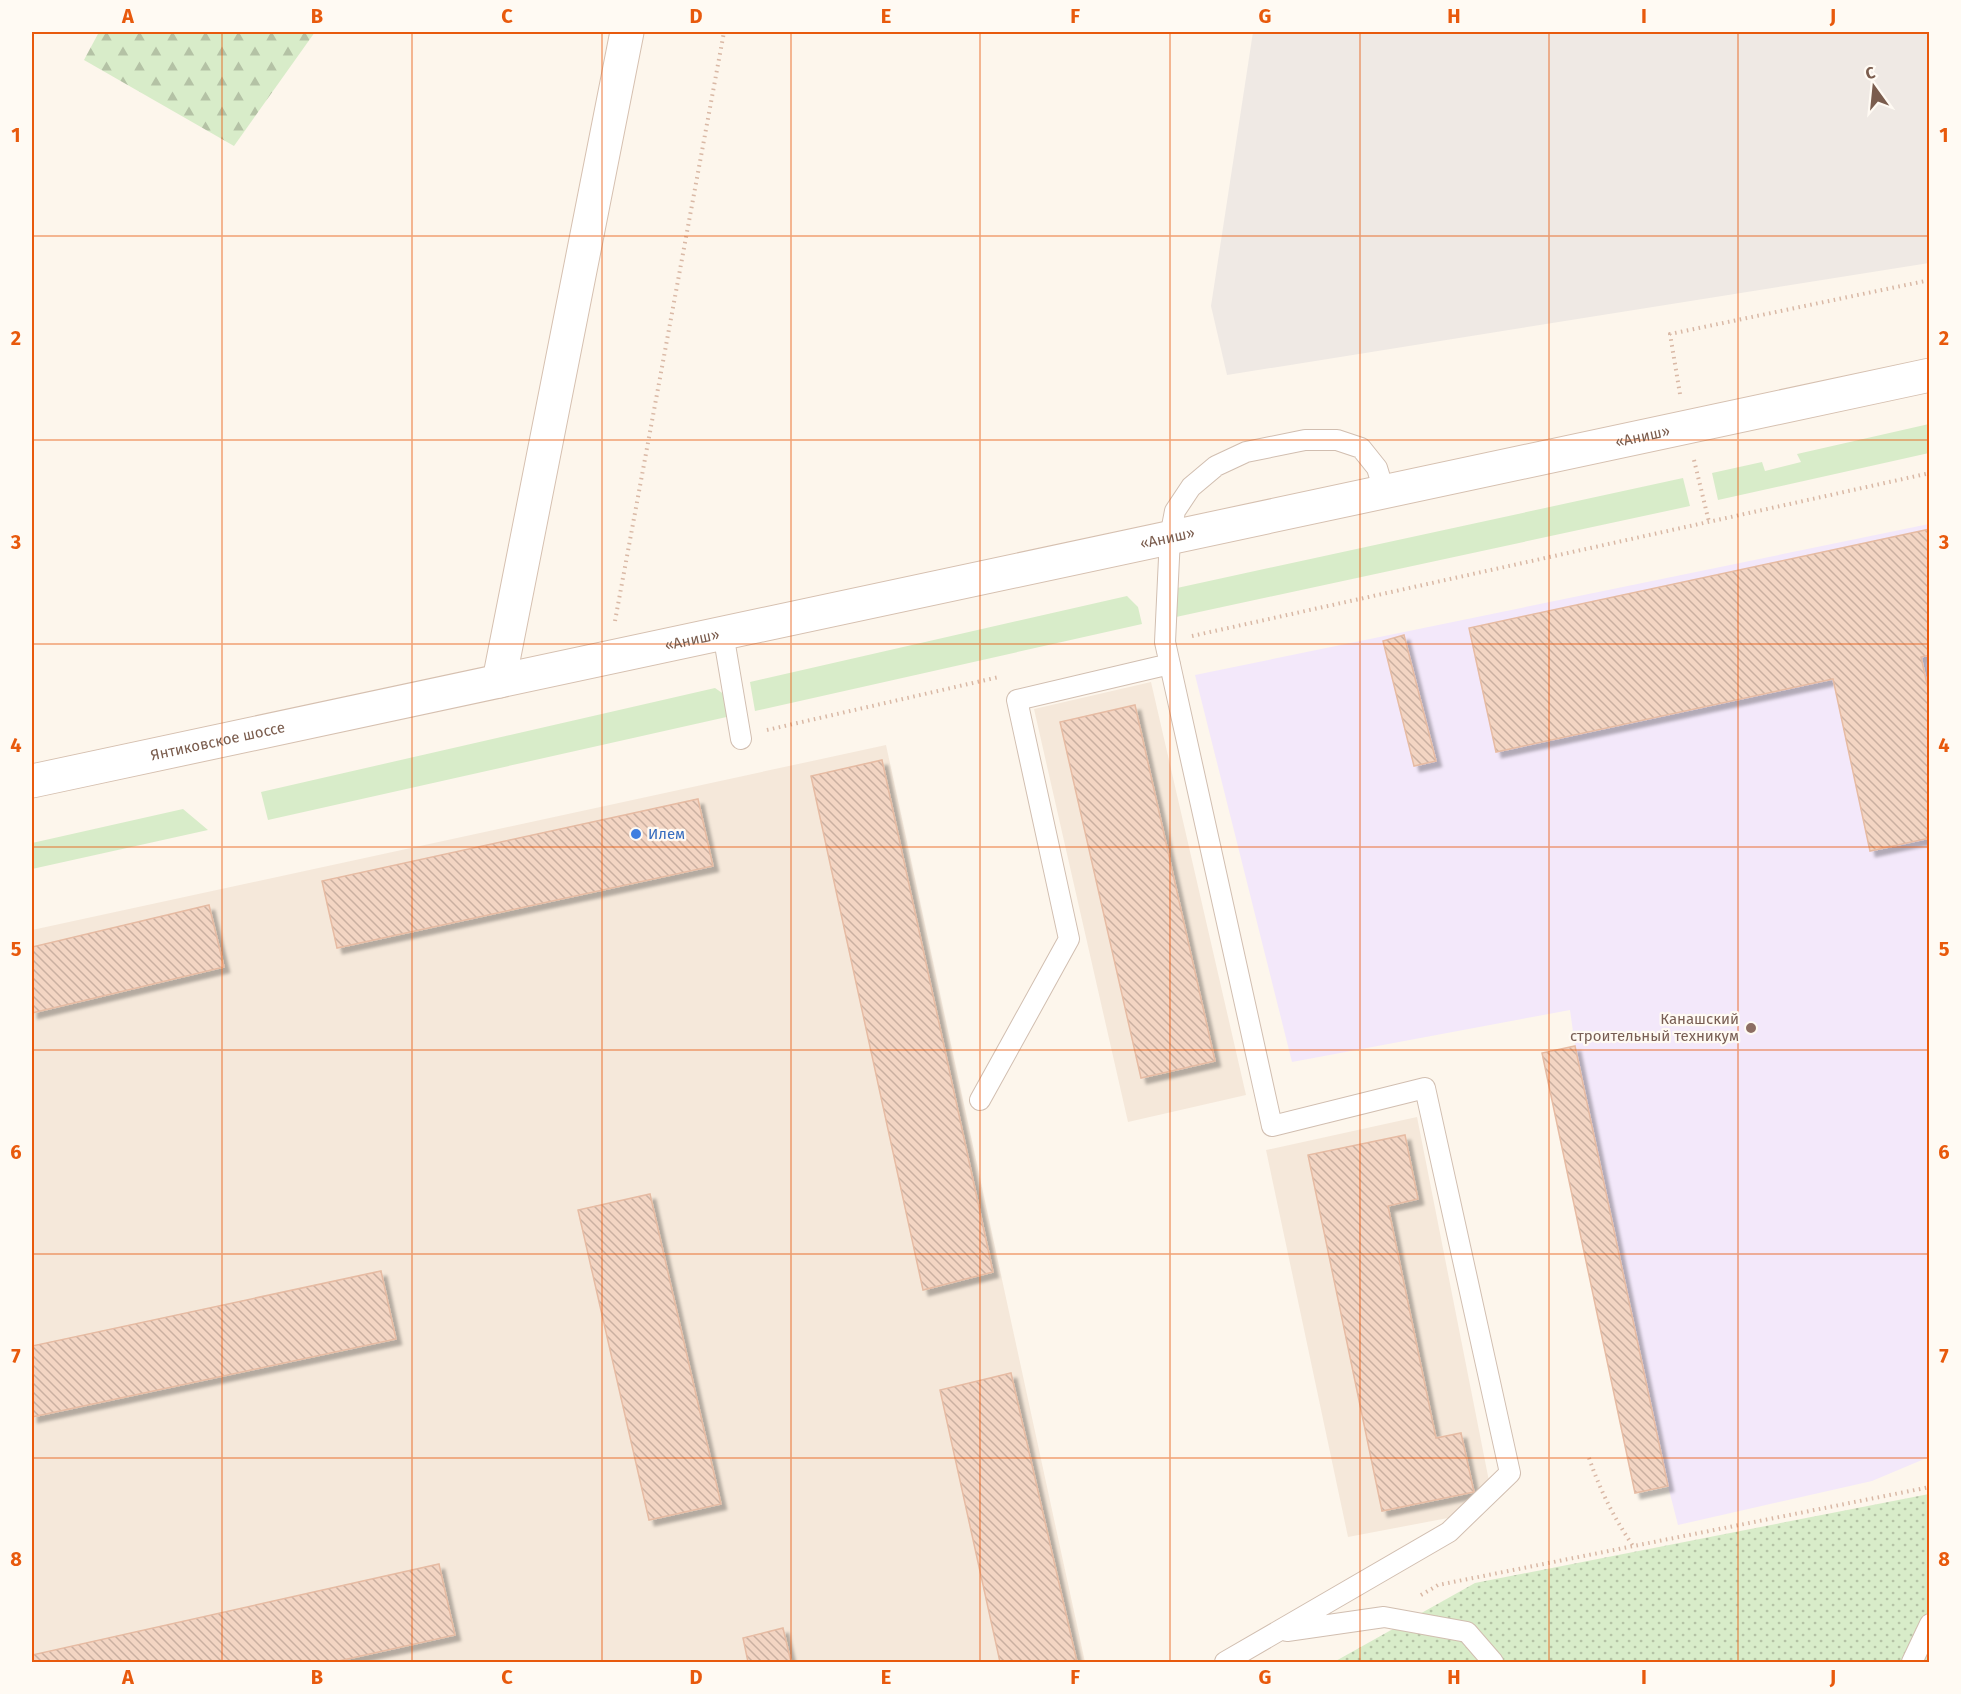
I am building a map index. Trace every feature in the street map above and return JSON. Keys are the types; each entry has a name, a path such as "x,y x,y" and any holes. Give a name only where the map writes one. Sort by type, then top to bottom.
{"main road":[{"path":"499,681 627,32"},
{"name":"«Аниш»","path":"404,701 1929,375"},
{"name":"Янтиковское шоссе","path":"32,781 404,701"}],"lane":[{"path":"1225,1662 1449,1532 1510,1473 1425,1088 1272,1126 1165,642 1170,537 1175,511 1191,487 1216,466 1246,452 1305,440 1337,440 1361,448 1377,468 1384,491"},
{"path":"723,633 741,739"},
{"path":"980,1100 1070,939 1017,700 1170,664"},
{"path":"1275,1633 1384,1617 1467,1632 1493,1662"},
{"path":"1912,1662 1929,1624"}],"path":[{"path":"608,657 724,32"},
{"path":"1708,522 1685,427 1670,334 1929,280"},
{"path":"1165,642 1929,473"},
{"path":"741,739 779,726 1003,676"},
{"path":"1589,1458 1600,1490 1633,1546"},
{"path":"1384,1617 1438,1585 1929,1487"}],"shaded area":[{"path":"1253,32 1929,32 1929,263 1227,375 1211,306"},
{"name":"Канашский строительный техникум","path":"1929,524 1929,1457 1872,1481 1678,1525 1575,1046 1570,1010 1292,1062 1195,675"},
{"path":"1151,682 1246,1095 1128,1122 1034,709"},
{"path":"886,745 1085,1662 32,1662 32,930"},
{"path":"1417,1117 1489,1481 1448,1518 1348,1537 1266,1150"}],"green space":[{"path":"99,32 315,32 234,146 84,60"},
{"path":"1929,424 1929,453 1718,500 1712,473 1762,462 1765,471 1801,462 1797,454"},
{"path":"1683,478 1690,506 1176,617 1177,588"},
{"path":"1127,596 1138,607 1142,624 755,711 750,682"},
{"path":"715,688 725,695 731,716 268,820 261,792"},
{"path":"183,809 208,830 32,869 32,843"},
{"path":"1929,1494 1929,1662 1334,1662 1475,1583"}],"building":[{"path":"1930,529 1930,655 1921,657 1930,698 1930,838 1870,851 1833,679 1496,752 1469,628"},
{"path":"1404,635 1436,761 1414,766 1383,641"},
{"path":"1135,705 1215,1061 1141,1078 1060,722"},
{"path":"882,760 993,1272 923,1290 811,776"},
{"path":"698,799 713,866 337,948 322,881"},
{"path":"209,905 224,967 32,1013 32,947"},
{"path":"1575,1046 1668,1486 1635,1493 1542,1053"},
{"path":"1405,1135 1418,1199 1388,1206 1436,1438 1461,1433 1474,1492 1382,1511 1308,1155"},
{"path":"650,1194 721,1504 649,1520 578,1210"},
{"path":"381,1271 396,1339 32,1417 32,1346"},
{"path":"1011,1373 1077,1662 1000,1662 940,1390"},
{"path":"439,1564 455,1635 334,1662 32,1662 32,1655"},
{"path":"783,1628 791,1662 748,1662 743,1638"}],"place":[{"name":"Илем","path":"636,834"},
{"name":"Канашский строительный техникум","path":"1751,1028"}]}
